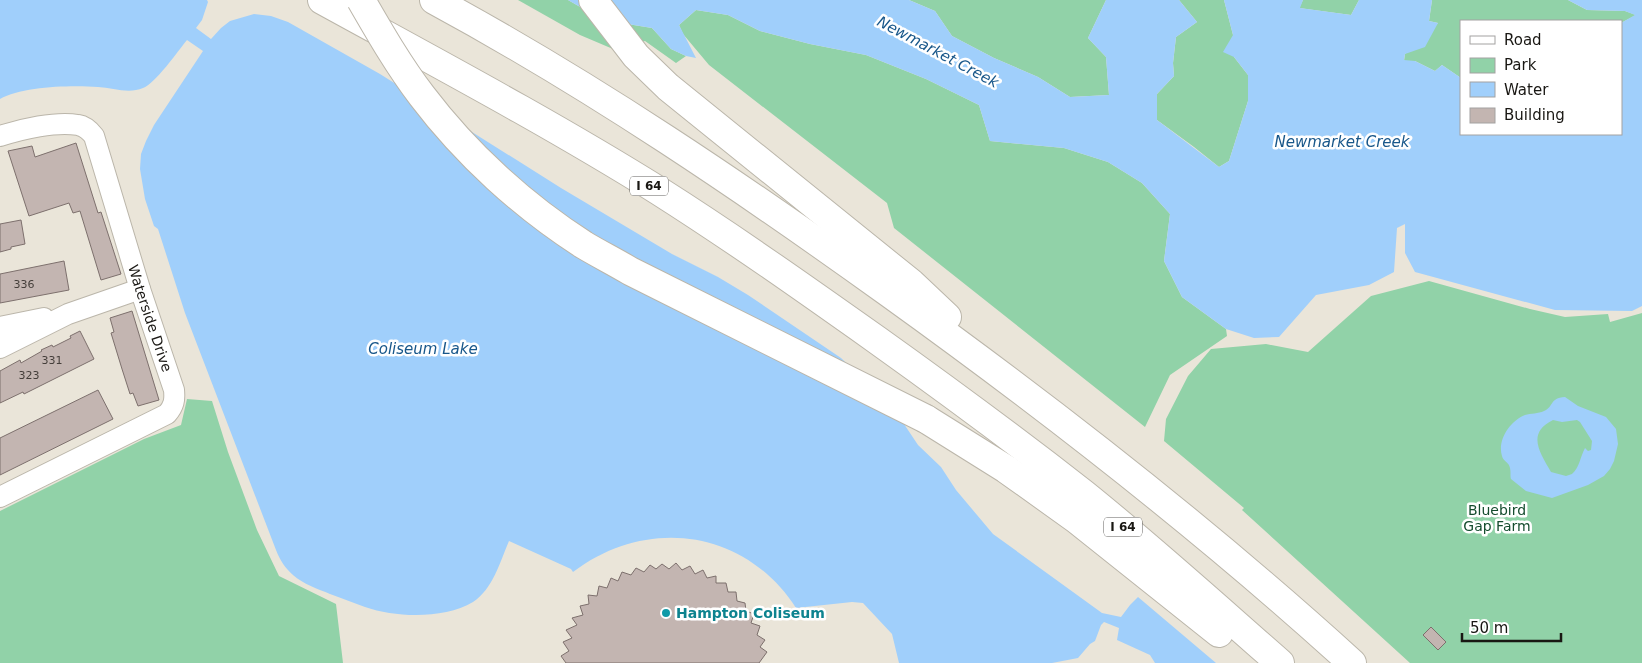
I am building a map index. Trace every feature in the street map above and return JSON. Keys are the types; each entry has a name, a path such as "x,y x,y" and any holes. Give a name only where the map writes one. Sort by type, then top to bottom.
{"highway":[{"name":"I 64","path":"322,0 609,161 732,238 959,399 1085,495 1280,663"},
{"path":"361,0 384,40 422,96 474,156 542,215 583,244 630,272 926,419 1006,469 1076,518 1256,663"},
{"path":"434,0 584,88 750,194 960,344 1150,491 1237,563 1352,663"},
{"path":"592,0 636,56 668,87 704,118 911,283 1045,409"}],"street":[{"name":"Waterside Drive","path":"0,136 23,129 64,124 80,125 88,129 94,136 140,289 174,390 175,399 173,406 167,414 0,497"},
{"path":"0,348 68,314 140,289"},
{"path":"0,327 68,314"}],"green space":[{"path":"518,0 568,0 603,20 652,28 671,49 686,56 676,63 645,41 613,49 580,35"},
{"path":"909,0 1106,0 1088,38 1106,57 1109,95 1070,97 1038,77 994,58 952,36 935,11"},
{"path":"1179,0 1224,0 1233,35 1234,57 1248,75 1248,101 1229,161 1219,167 1157,120 1157,94 1174,76 1173,63 1176,37 1197,22"},
{"path":"1303,0 1359,0 1351,15 1299,8"},
{"path":"1432,0 1568,0 1587,10 1625,11 1636,15 1622,22 1622,20 1460,20 1460,77 1442,65 1435,71 1415,61 1404,61 1405,54 1438,23 1429,21"},
{"path":"696,10 728,15 760,31 810,44 866,55 926,79 979,105 990,141 1064,148 1108,162 1142,183 1170,214 1164,261 1182,297 1226,329 1227,336 1170,375 1145,427 894,228 887,203 709,65 683,34 679,25"},
{"name":"Bluebird Gap Farm","path":"1429,281 1565,317 1608,314 1610,322 1642,313 1642,663 1410,663 1242,510 1244,508 1164,441 1166,419 1188,376 1211,349 1266,344 1308,352 1371,296"},
{"path":"187,399 212,401 228,452 257,530 279,576 336,604 343,663 0,663 0,511 144,439 181,425"}],"water":[{"name":"Coliseum Lake","path":"0,0 207,0 202,20 196,28 211,39 230,21 254,14 271,16 288,22 380,74 561,188 672,254 718,277 748,295 841,358 894,409 918,445 941,467 956,490 993,534 1102,613 1121,617 1138,597 1216,663 1155,663 1150,655 1117,640 1119,628 1104,622 1095,641 1078,658 1052,663 899,663 892,634 863,603 852,602 796,608 775,581 750,561 723,547 693,539 663,538 632,543 602,554 573,572 571,569 509,541 491,583 480,597 461,608 435,614 406,615 378,611 306,584 288,570 276,550 185,313 158,229 154,226 145,199 140,169 141,154 146,141 154,125 203,51 187,40 154,80 138,90 127,91 88,86 62,86 21,91 0,99"},
{"name":"Newmarket Creek","path":"568,0 909,0 935,11 952,36 994,58 1038,77 1070,97 1109,95 1106,57 1088,38 1106,0 1179,0 1197,22 1176,37 1173,63 1174,76 1157,94 1157,120 1219,167 1229,161 1248,101 1248,75 1234,57 1223,52 1233,35 1224,0 1303,0 1300,8 1351,15 1359,0 1432,0 1429,21 1438,23 1425,47 1405,54 1404,60 1415,61 1435,71 1442,65 1460,77 1460,135 1622,135 1622,22 1635,15 1625,11 1587,10 1568,0 1642,0 1642,306 1632,311 1555,310 1415,272 1405,253 1405,224 1397,228 1394,272 1369,285 1316,295 1279,337 1254,338 1226,329 1182,297 1164,261 1170,214 1142,183 1108,162 1064,148 990,141 979,105 926,79 866,55 810,44 760,31 728,15 696,10 679,25 696,58 686,56 671,49 652,28 603,20"},
{"path":"1565,397 1578,406 1606,417 1616,429 1618,444 1614,461 1604,476 1588,485 1552,498 1526,491 1511,479 1509,466 1502,456 1501,444 1506,432 1514,422 1525,415 1544,411 1556,399","holes":["1553,420 1562,422 1577,420 1592,441 1591,450 1588,451 1585,448 1577,468 1572,474 1566,476 1551,472 1538,444 1540,431 1545,425"]}],"building":[{"path":"76,143 98,213 101,212 121,274 101,280 80,211 73,213 69,203 29,216 8,151 32,146 35,157"},
{"path":"21,220 25,244 0,252 0,224"},
{"path":"64,261 69,290 0,303 0,274"},
{"path":"132,311 159,400 138,406 133,393 130,394 122,369 111,333 114,332 110,318"},
{"path":"80,331 94,359 24,394 23,392 0,403 0,371 20,360 21,363 41,350 52,345 53,347 71,338 70,336"},
{"path":"98,390 113,419 0,475 0,438"},
{"name":"Hampton Coliseum","path":"676,563 682,570 690,566 695,574 703,570 707,578 716,576 716,583 726,583 728,592 736,592 737,601 745,603 746,611 754,614 751,623 760,626 757,635 765,640 760,647 767,652 759,663 566,663 561,656 569,651 563,642 572,638 566,630 577,625 572,618 583,615 580,606 589,604 588,595 597,596 599,586 607,588 611,578 618,581 622,572 631,575 636,568 644,572 650,565 656,569 662,564 669,569"},
{"path":"1431,627 1446,642 1438,650 1423,635"}],"place":[{"name":"Hampton Coliseum","path":"666,613"}]}
